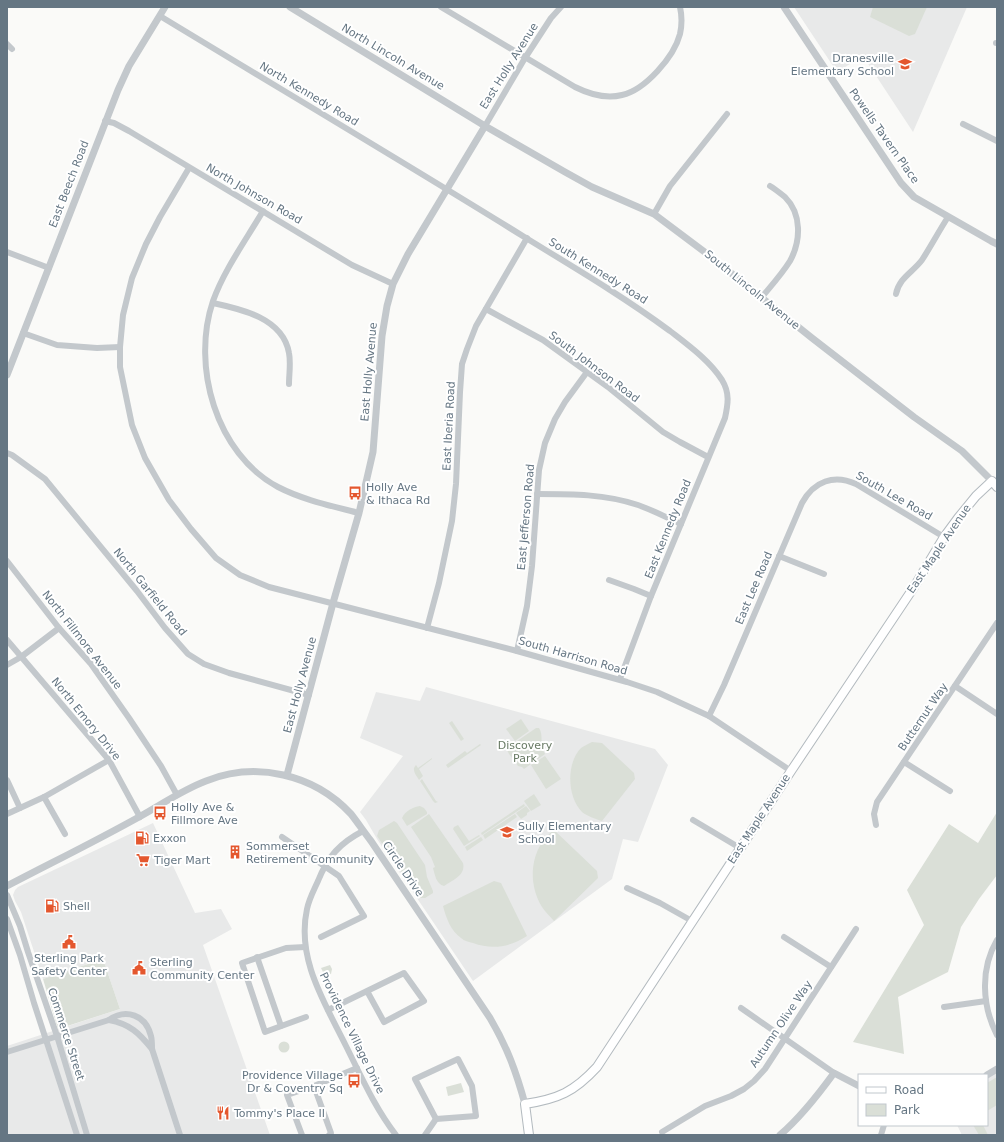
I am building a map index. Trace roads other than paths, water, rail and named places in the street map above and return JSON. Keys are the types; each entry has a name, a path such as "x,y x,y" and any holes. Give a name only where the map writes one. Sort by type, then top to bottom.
{"main road":[{"name":"East Maple Avenue","path":"525,1104 563,1095 586,1080 597,1067 692,920 901,606 944,538 976,496 995,484"},
{"path":"525,1104 528,1135"}],"street":[{"name":"East Beech Road","path":"7,375 129,66 165,7"},
{"name":"North Lincoln Avenue","path":"290,7 485,126"},
{"path":"441,7 575,87 587,92 610,97 628,93 643,85 654,75 676,44 680,34 682,25 680,7"},
{"name":"East Holly Avenue","path":"287,775 333,603 359,513 373,452 382,336 387,306 393,284 408,254 526,58 551,18 561,7"},
{"name":"Powells Tavern Place","path":"784,7 901,183 914,197 997,244"},
{"name":"North Kennedy Road","path":"160,16 447,189"},
{"path":"7,44 12,49"},
{"path":"654,214 670,186 726,114"},
{"name":"North Johnson Road","path":"106,121 114,123 129,131 352,265 393,284"},
{"path":"962,124 997,141"},
{"name":"South Lincoln Avenue","path":"485,126 592,187 654,214 706,253 914,417 962,451 995,484"},
{"name":"South Harrison Road","path":"189,168 146,244 132,278 123,315 120,367 132,425 146,458 169,500 216,558 240,575 269,587 517,651 620,679 657,692 709,716 791,770"},
{"path":"762,298 790,260 795,250 798,233 798,223 792,206 786,198 770,186"},
{"name":"South Kennedy Road","path":"447,189 624,298 651,317 708,363 725,386"},
{"path":"262,211 221,282 213,303 205,340 205,355 210,394 216,414 241,456 263,477 278,487 304,498 359,513"},
{"path":"896,294 903,279 921,261 948,217"},
{"name":"East Iberia Road","path":"427,628 441,577 452,521 456,484 462,364 476,326 527,238"},
{"path":"7,252 49,268"},
{"path":"213,303 256,315 266,320 276,328 287,345 289,354 289,384"},
{"name":"South Johnson Road","path":"486,309 543,340 608,387 663,432 708,457"},
{"path":"23,333 57,345 120,348"},
{"name":"East Jefferson Road","path":"517,651 527,606 532,566 539,470 544,443 564,402 587,372"},
{"name":"East Kennedy Road","path":"620,679 651,596 725,418 728,403 725,386"},
{"name":"North Garfield Road","path":"7,453 45,479 137,591 165,628 188,654 204,664 229,673 309,695"},
{"name":"South Lee Road","path":"831,480 847,480 856,484 944,538"},
{"name":"East Lee Road","path":"709,716 724,685 805,498 816,487 831,480"},
{"path":"537,494 583,494 603,496 640,505 681,524"},
{"path":"779,556 824,574"},
{"name":"North Fillmore Avenue","path":"7,561 59,628 90,664 161,766 177,795"},
{"path":"609,580 651,596"},
{"name":"Butternut Way","path":"876,825 874,814 878,802 997,623"},
{"path":"7,665 21,657 59,628"},
{"name":"North Emory Drive","path":"7,640 109,760 140,817"},
{"path":"955,686 997,714"},
{"path":"7,814 44,796 109,760"},
{"path":"904,762 950,791"},
{"name":"Circle Drive","path":"177,795 205,781 226,775 243,772 269,772 287,775 301,780 314,786 333,799 351,815 363,831 490,1018 506,1046 525,1104"},
{"path":"7,780 20,808"},
{"path":"7,886 140,817 177,795"},
{"path":"44,796 65,834"},
{"path":"693,820 740,848"},
{"name":"Providence Village Drive","path":"363,831 337,848 325,866 307,908 304,930 305,947 312,977 375,1105 396,1135"},
{"path":"282,837 339,876 364,916 321,937"},
{"path":"628,888 692,920"},
{"name":"Commerce Street","path":"7,895 20,926 88,1135"},
{"name":"Commerce Street","path":"7,919 20,955 77,1135"},
{"name":"Autumn Olive Way","path":"662,1132 705,1106 730,1096 754,1081 765,1069 856,929"},
{"path":"784,937 831,967"},
{"path":"997,940 989,959 986,975 985,995 989,1017 997,1035"},
{"path":"305,947 286,948 242,963 265,1032 306,1017"},
{"path":"257,957 281,1026"},
{"path":"328,1010 368,990 404,973 424,1001 384,1022 368,990"},
{"path":"944,1007 986,1001"},
{"path":"741,1008 834,1073 858,1085"},
{"path":"7,1052 109,1020 114,1016 128,1013 138,1017 145,1022 152,1037 152,1049 180,1135"},
{"path":"109,1020 119,1022 130,1027 138,1033 152,1049"},
{"path":"458,1059 472,1086 476,1116 436,1119 415,1079 458,1059"},
{"path":"302,1135 287,1094 314,1086 357,1068"},
{"path":"988,1074 997,1069"},
{"path":"780,1135 803,1113 834,1073"},
{"path":"314,1086 331,1133 329,1135"},
{"path":"425,1135 436,1119"}],"place":[{"name":"Dranesville Elementary School","path":"905,64"},
{"name":"Holly Ave & Ithaca Rd","path":"355,493"},
{"name":"Holly Ave & Fillmore Ave","path":"160,813"},
{"name":"Sully Elementary School","path":"507,832"},
{"name":"Exxon","path":"142,838"},
{"name":"Sommerset Retirement Community","path":"235,852"},
{"name":"Tiger Mart","path":"143,860"},
{"name":"Shell","path":"52,906"},
{"name":"Sterling Park Safety Center","path":"69,942"},
{"name":"Sterling Community Center","path":"139,968"},
{"name":"Providence Village Dr & Coventry Sq","path":"354,1081"},
{"name":"Tommy's Place II","path":"223,1113"}],"park label":[{"name":"Discovery Park","path":"525,751"}]}
